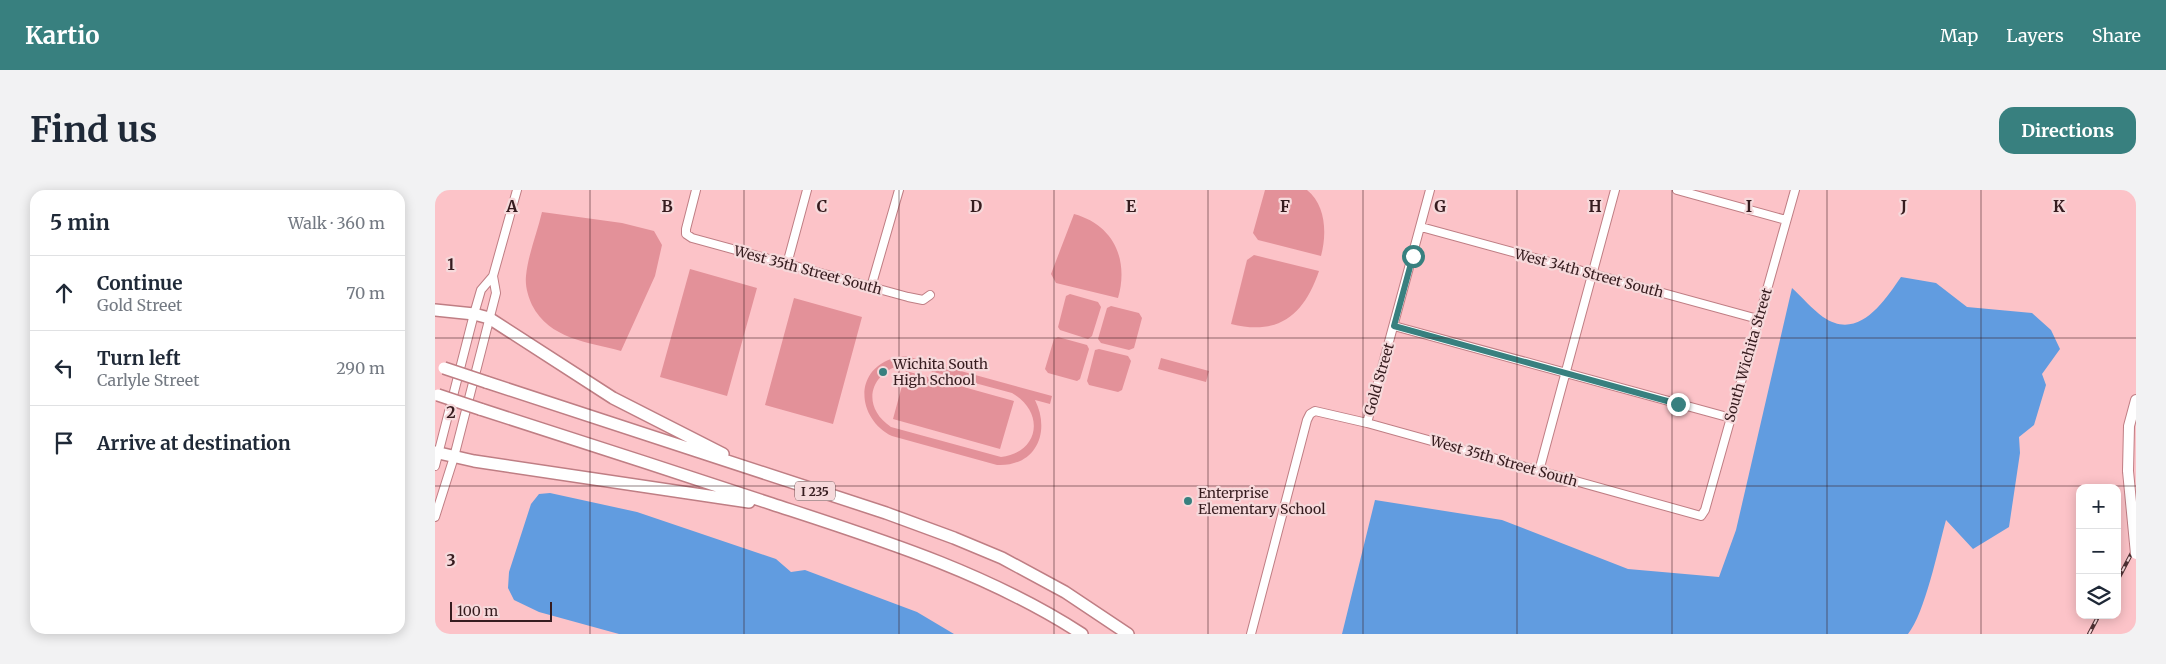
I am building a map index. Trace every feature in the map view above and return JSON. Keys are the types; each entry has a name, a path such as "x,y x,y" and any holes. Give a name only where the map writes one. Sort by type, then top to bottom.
{"highway":[{"path":"435,310 474,314 489,318 613,398 760,472"},
{"name":"I 235","path":"440,367 886,513 1002,558 1065,592 1128,634"},
{"name":"I 235","path":"436,394 884,540 958,568 1033,604 1082,634"},
{"path":"437,452 454,457 783,507"}],"main road":[{"path":"2136,400 2129,426 2128,471 2136,554"}],"street":[{"path":"435,466 437,452 481,290 493,276 517,190"},
{"name":"West 35th Street South","path":"696,190 686,229 686,234 692,238 923,300 930,295"},
{"path":"787,264 807,190"},
{"path":"871,287 899,190"},
{"name":"Gold Street","path":"1367,422 1430,190"},
{"path":"1539,471 1615,190"},
{"path":"1677,190 1786,220"},
{"name":"South Wichita Street","path":"1699,517 1705,512 1795,190"},
{"name":"West 34th Street South","path":"1421,227 1758,319"},
{"path":"435,517 454,457 496,293 493,276"},
{"path":"1394,326 1731,418"},
{"name":"West 35th Street South","path":"1251,634 1294,465 1310,414 1320,411 1367,422 1699,517"}],"shaded area":[{"path":"1265,190 1307,190 1313,196 1318,204 1323,220 1324,239 1321,256 1258,240 1253,233"},
{"path":"542,212 622,223 654,231 662,245 655,276 621,351 583,341 559,332 539,316 532,305 527,291 526,276"},
{"path":"1074,214 1088,219 1099,226 1115,246 1121,270 1118,298 1056,283 1051,274"},
{"path":"1254,255 1319,271 1306,300 1287,318 1276,324 1263,327 1231,324 1247,260"},
{"path":"690,269 757,288 727,396 660,377"},
{"path":"1070,294 1098,302 1101,307 1092,336 1088,339 1060,330 1058,327 1066,296"},
{"path":"794,298 862,317 833,424 765,405"},
{"path":"1111,306 1139,313 1142,318 1134,348 1129,350 1101,343 1098,339 1107,308"},
{"path":"1058,337 1087,345 1089,349 1080,379 1077,381 1048,373 1045,369 1054,339"},
{"path":"1099,349 1128,356 1131,361 1122,390 1118,392 1089,385 1087,381 1095,350"},
{"path":"906,356 1052,396 1050,404 1035,400 1040,412 1041,424 1037,445 1022,460 1010,464 997,465 892,436 881,429 872,419 867,408 865,385 870,375 878,366 891,359","holes":["904,364 1012,393 1023,401 1030,410 1033,430 1030,440 1024,448 1014,454 1001,457 891,427 881,419 875,409 873,400 873,391 883,374 892,368"]},
{"path":"1161,358 1209,371 1206,382 1158,369"},
{"path":"906,371 1014,401 1000,449 893,419"}],"water":[{"path":"1901,277 1936,283 1967,307 2032,313 2051,330 2060,349 2042,374 2046,385 2034,425 2019,437 2020,453 2009,527 1973,549 1946,520 1920,611 1908,634 1342,634 1375,500 1502,520 1628,569 1719,577 1736,530 1792,288 1823,317 1836,323 1847,325 1858,322 1868,316 1886,298"},
{"path":"550,493 637,512 776,559 791,572 805,570 917,612 954,634 619,634 539,612 514,600 508,588 509,572 531,504 539,494"}],"waterway":[{"path":"435,625 437,634"}],"railway":[{"path":"2121,574 2136,545"},
{"path":"2089,634 2097,619"}],"place":[{"name":"Wichita South High School","path":"883,372"},
{"name":"Enterprise Elementary School","path":"1188,501"}],"route":[{"path":"1413,256 1394,326 1678,404"}]}
